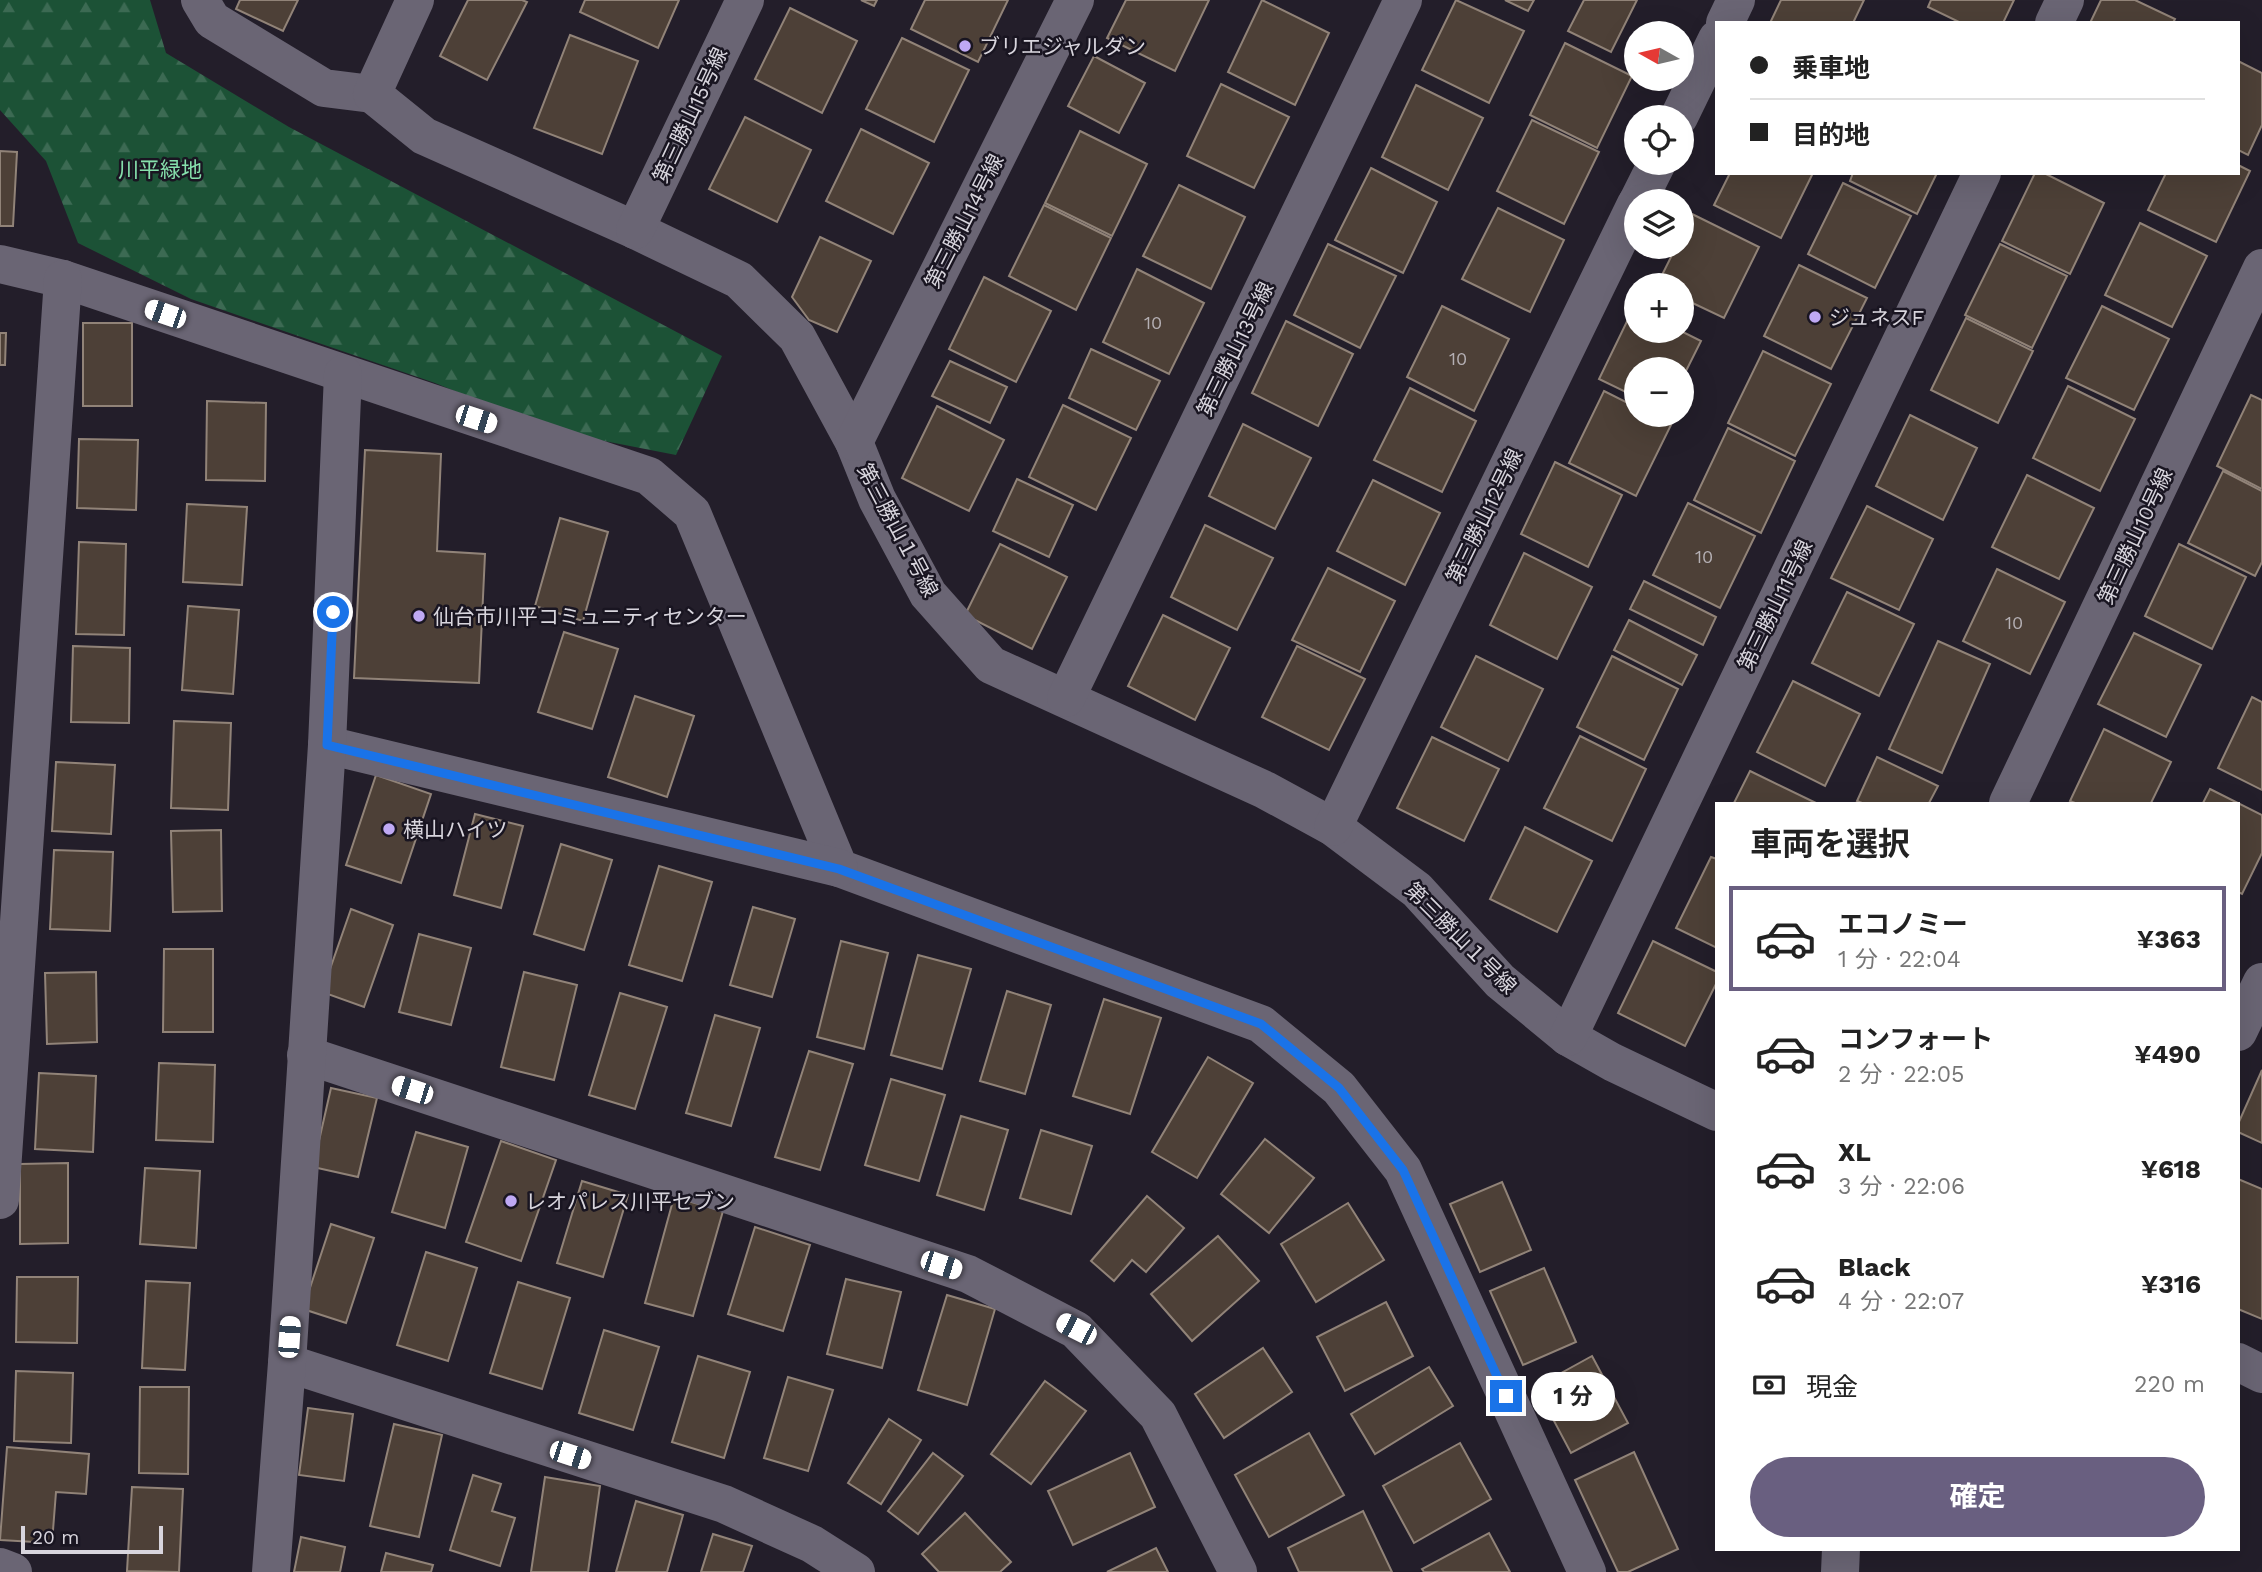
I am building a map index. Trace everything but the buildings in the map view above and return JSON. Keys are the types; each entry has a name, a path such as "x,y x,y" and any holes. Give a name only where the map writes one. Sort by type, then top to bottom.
{"street":[{"path":"200,0 212,20 324,88 372,94 415,0"},
{"name":"第三勝山15号線","path":"635,230 745,0"},
{"name":"第三勝山14号線","path":"854,442 1075,0"},
{"name":"第三勝山13号線","path":"1066,698 1404,0"},
{"path":"1726,21 1736,0"},
{"path":"2055,21 2065,0"},
{"path":"1685,105 1715,43"},
{"name":"第三勝山１号線","path":"372,94 424,136 635,230 739,280 797,337 854,442 877,499 928,594 991,665 1265,790 1333,827 1417,890 1500,981 1568,1037 1612,1062 1715,1111"},
{"name":"第三勝山11号線","path":"1568,1037 1981,175"},
{"name":"第三勝山12号線","path":"1333,827 1624,230"},
{"path":"0,264 63,279 649,476 692,513 839,869"},
{"name":"第三勝山10号線","path":"2008,802 2262,268"},
{"path":"0,1200 63,279"},
{"path":"271,1572 327,745 343,374"},
{"path":"327,745 839,869 1261,1024 1339,1088 1403,1170 1587,1572"},
{"path":"2240,1028 2262,982"},
{"path":"306,1055 968,1274 1076,1329 1158,1415 1238,1572"},
{"path":"287,1363 724,1504 812,1544 856,1572"},
{"path":"2240,1364 2262,1374"},
{"path":"1840,1572 1841,1551"},
{"path":"0,1567 13,1572"}],"green space":[{"name":"川平緑地","path":"0,0 150,0 166,53 289,127 722,356 676,455 553,431 435,383 191,299 78,243 46,161 0,110"}],"place":[{"name":"ブリエジャルダン","path":"965,46"},
{"name":"ジュネスF","path":"1815,317"},
{"name":"仙台市川平コミュニティセンター","path":"419,616"},
{"name":"横山ハイツ","path":"389,829"},
{"name":"レオパレス川平セブン","path":"511,1201"}],"route":[{"path":"333,612 327,745 839,869 1261,1024 1339,1088 1403,1170 1506,1396"}]}
